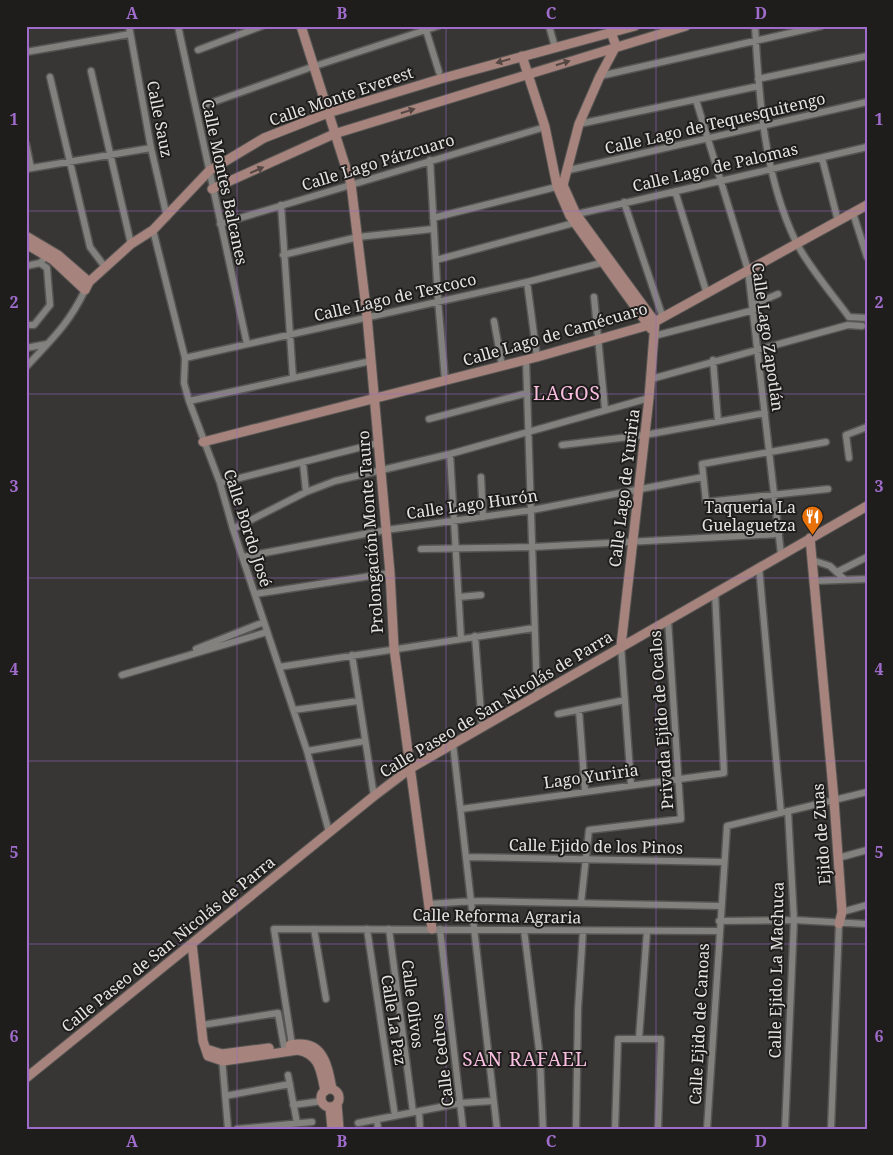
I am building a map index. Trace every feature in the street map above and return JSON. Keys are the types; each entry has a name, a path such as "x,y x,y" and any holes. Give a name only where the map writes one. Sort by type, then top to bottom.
{"street":[{"name":"Calle Montes Balcanes","path":"178,26 247,344"},
{"path":"198,50 262,26"},
{"name":"Prolongación Monte Tauro","path":"301,26 351,184 367,316 390,573 394,648 429,904 436,929"},
{"path":"205,105 425,28 438,26"},
{"path":"549,26 555,47"},
{"name":"Calle Monte Everest","path":"26,367 63,329 74,313 87,286 105,268 131,244 153,230 167,217 208,171 264,138 328,113 522,56 635,26"},
{"path":"212,189 334,134 686,26"},
{"path":"755,26 758,83 763,126 771,169 782,210 797,244 849,317 848,325"},
{"path":"600,76 821,26"},
{"path":"425,28 439,72"},
{"path":"26,52 129,30"},
{"name":"Calle Sauz","path":"129,30 151,148 167,217"},
{"path":"433,218 560,186 569,170 579,124 600,76 616,46 611,32"},
{"path":"522,56 545,126 560,186 573,218 607,260 655,327"},
{"path":"579,124 696,100 867,56"},
{"path":"91,71 131,244"},
{"path":"50,77 90,247 105,268"},
{"name":"Calle Lago Zapotlán","path":"696,100 748,270 754,307 757,349 781,554"},
{"name":"Calle Lago de Tequesquitengo","path":"569,170 867,102"},
{"name":"Calle Lago Pátzcuaro","path":"220,224 545,126"},
{"path":"26,144 29,168 110,153 151,148"},
{"name":"Calle Lago de Palomas","path":"436,260 624,202 867,147"},
{"path":"822,158 838,222"},
{"path":"430,160 438,300 445,380"},
{"path":"675,191 708,294"},
{"path":"624,202 655,327"},
{"path":"281,205 293,378"},
{"name":"Calle Lago de Camécuaro","path":"203,442 655,327 748,270 867,205"},
{"path":"853,213 867,257"},
{"path":"284,255 358,237 434,229"},
{"name":"Calle Bordo José","path":"153,230 185,358 184,383 189,401 220,483 233,529 294,710 329,832"},
{"path":"26,236 52,255 87,286"},
{"path":"26,244 52,255"},
{"path":"26,266 40,263 52,255"},
{"path":"26,325 34,325 50,305 47,268 52,255"},
{"name":"Calle Lago de Texcoco","path":"185,358 438,300 527,282 607,260"},
{"path":"40,263 47,268"},
{"path":"527,282 537,357"},
{"path":"655,327 754,307 778,294"},
{"path":"594,297 600,340 605,409"},
{"path":"849,317 866,318 862,326"},
{"path":"494,321 502,366"},
{"path":"650,379 713,360 848,325 862,326"},
{"path":"862,326 867,333"},
{"name":"Calle Lago de Yuriria","path":"621,646 650,398 655,327"},
{"path":"26,348 48,344"},
{"path":"526,360 537,694"},
{"path":"713,360 718,421"},
{"path":"189,401 371,361"},
{"path":"429,420 527,393"},
{"path":"233,529 306,492 334,481 450,454 605,409 650,398"},
{"path":"562,445 645,435 765,413"},
{"path":"849,458 846,435 867,427"},
{"path":"826,442 702,464 706,502 828,489"},
{"path":"220,483 378,443"},
{"path":"450,454 461,638"},
{"path":"303,463 306,492"},
{"path":"481,477 482,517"},
{"name":"Calle Lago Hurón","path":"243,556 386,530 532,510 703,477"},
{"name":"Calle Paseo de San Nicolás de Parra","path":"26,1078 329,832 411,768 867,506"},
{"path":"420,548 532,547 779,534"},
{"name":"Ejido de Zuas","path":"810,538 834,800 842,912 839,924 831,1129"},
{"path":"837,572 867,557"},
{"path":"812,560 830,566 844,579"},
{"name":"Calle Ejido La Machuca","path":"759,567 794,920 785,1129"},
{"path":"256,594 390,573"},
{"path":"814,580 867,579"},
{"name":"Lago Yuriria","path":"461,809 631,784 724,773 715,593"},
{"path":"459,596 481,595"},
{"name":"Privada Ejido de Ocalos","path":"586,859 589,830 681,818 668,620"},
{"path":"184,655 204,645 264,622"},
{"path":"279,666 534,628"},
{"path":"122,675 184,655 267,632"},
{"path":"475,636 482,726"},
{"path":"621,646 631,784"},
{"path":"352,656 374,796"},
{"path":"558,714 625,700"},
{"path":"294,710 358,701"},
{"path":"579,710 584,791"},
{"path":"307,751 365,741"},
{"path":"453,744 497,1129"},
{"path":"784,812 867,792"},
{"name":"Calle Ejido de Canoas","path":"707,1129 719,920 727,826 784,812"},
{"path":"838,858 867,850"},
{"name":"Calle Ejido de los Pinos","path":"466,857 724,862"},
{"path":"581,903 586,859"},
{"name":"Calle Reforma Agraria","path":"429,904 472,901 720,906"},
{"path":"842,912 867,905"},
{"path":"719,920 794,920 839,924 867,924"},
{"name":"Calle Reforma Agraria","path":"287,1047 274,929 719,931"},
{"path":"314,929 326,999"},
{"name":"Calle La Paz","path":"367,929 395,1116"},
{"name":"Calle Olivos","path":"389,929 420,1129"},
{"name":"Calle Cedros","path":"436,929 464,1129"},
{"path":"524,930 540,1058 542,1129"},
{"path":"576,1129 578,1009 583,931"},
{"path":"640,1038 647,931"},
{"path":"192,944 206,1049 222,1057 309,1045 320,1051 326,1062 328,1090 322,1101"},
{"path":"202,1025 278,1013 287,1047"},
{"path":"615,1129 618,1039 661,1038 658,1129"},
{"path":"222,1057 228,1129"},
{"path":"288,1074 296,1123"},
{"path":"225,1096 290,1084"},
{"path":"328,1090 339,1097 334,1106 332,1129"},
{"path":"293,1105 322,1101 334,1106"},
{"path":"358,1123 461,1103 493,1101"},
{"path":"334,1106 339,1129"},
{"path":"378,1120 378,1129"},
{"path":"237,1129 312,1122"}],"place":[{"name":"Taqueria La Guelaguetza","path":"812,535"}],"district":[{"name":"LAGOS","path":"567,393"},
{"name":"SAN RAFAEL","path":"525,1059"}]}
